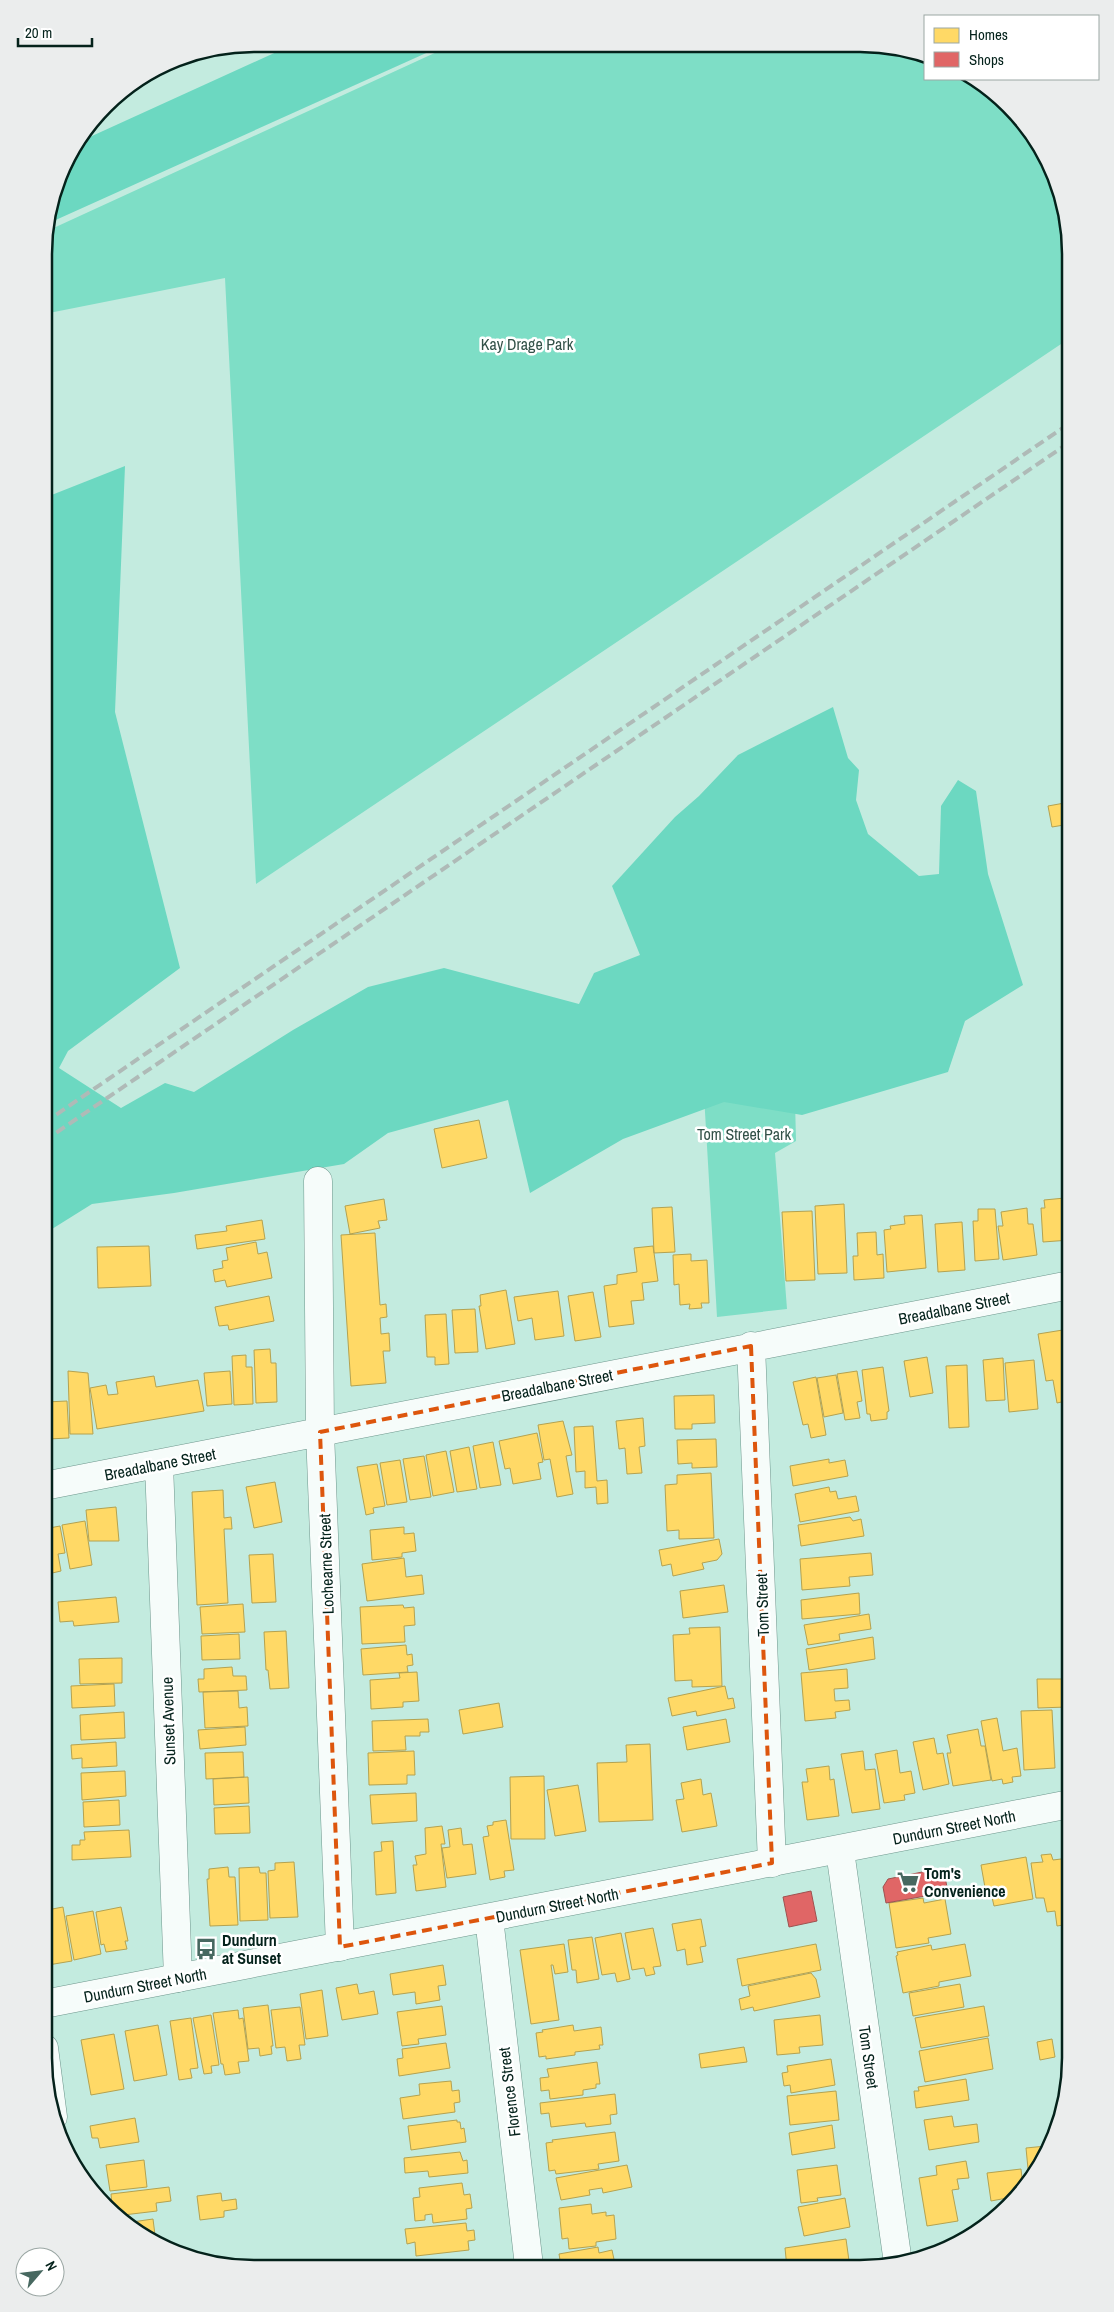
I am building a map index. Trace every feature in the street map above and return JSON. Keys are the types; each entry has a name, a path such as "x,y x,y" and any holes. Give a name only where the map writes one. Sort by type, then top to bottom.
{"street":[{"name":"Lochearne Street","path":"318,1180 320,1432 340,1947"},
{"name":"Breadalbane Street","path":"52,1484 751,1346 1062,1288"},
{"name":"Tom Street","path":"751,1346 772,1863"},
{"name":"Sunset Avenue","path":"159,1464 178,1978"},
{"name":"Dundurn Street North","path":"52,2002 840,1851 1062,1806"},
{"name":"Tom Street","path":"840,1851 897,2256"},
{"name":"Florence Street","path":"489,1918 528,2260"}],"highlighted area":[{"path":"751,1346 772,1863 340,1947 320,1432"}],"green space":[{"path":"276,52 428,52 55,220 63,189 73,165 90,137"},
{"name":"Kay Drage Park","path":"437,52 860,52 886,54 924,63 924,80 961,80 983,94 1020,131 1034,153 1051,189 1060,228 1062,254 1062,343 256,884 225,278 52,312 54,228"},
{"path":"125,466 115,712 180,968 68,1051 59,1068 121,1108 165,1083 194,1092 293,1030 368,987 444,968 579,1004 594,973 640,955 612,886 675,817 699,796 738,755 833,707 848,758 859,770 856,800 868,834 919,876 939,874 941,806 958,780 976,791 988,874 1023,985 965,1021 948,1072 802,1115 724,1102 623,1139 530,1193 508,1100 388,1133 344,1164 174,1193 92,1204 52,1229 52,495"},
{"name":"Tom Street Park","path":"704,1095 795,1100 796,1141 775,1153 787,1309 717,1317"}],"building: Homes":[{"path":"1062,803 1062,825 1052,827 1048,806"},
{"path":"479,1120 487,1158 442,1168 434,1129"},
{"path":"1062,1198 1062,1241 1043,1242 1041,1208 1045,1208 1044,1200"},
{"path":"384,1199 387,1220 378,1221 380,1228 350,1234 345,1206"},
{"path":"844,1204 847,1273 818,1274 815,1206"},
{"path":"672,1207 675,1252 654,1253 652,1208"},
{"path":"1027,1208 1028,1224 1033,1224 1037,1255 1003,1260 998,1226 1003,1226 1001,1212"},
{"path":"978,1209 995,1209 999,1259 975,1261 973,1221 978,1221"},
{"path":"812,1211 815,1280 786,1281 782,1212"},
{"path":"922,1215 926,1268 887,1272 884,1230 891,1229 890,1226 905,1224 904,1216"},
{"path":"262,1220 265,1239 197,1249 195,1235 227,1231 226,1226"},
{"path":"962,1222 965,1270 938,1272 935,1224"},
{"path":"876,1232 877,1255 883,1254 884,1278 854,1280 853,1256 858,1256 857,1233"},
{"path":"375,1233 380,1305 386,1304 387,1317 380,1318 381,1334 389,1333 390,1351 383,1351 386,1383 351,1386 341,1235"},
{"path":"256,1242 258,1254 267,1252 272,1278 227,1287 225,1280 215,1282 213,1270 223,1268 222,1261 228,1260 226,1248"},
{"path":"149,1246 151,1286 98,1288 97,1247"},
{"path":"653,1246 658,1281 642,1283 644,1300 631,1301 634,1324 609,1327 604,1286 617,1284 617,1275 637,1272 634,1248"},
{"path":"691,1254 691,1261 707,1260 709,1303 701,1303 702,1308 689,1309 690,1304 680,1305 679,1284 674,1285 673,1255"},
{"path":"506,1290 515,1344 486,1349 479,1306 481,1306 480,1295"},
{"path":"558,1291 564,1336 535,1340 532,1318 518,1321 514,1297"},
{"path":"593,1292 601,1337 575,1341 568,1296"},
{"path":"269,1296 274,1321 229,1330 228,1325 219,1326 215,1307"},
{"path":"475,1309 478,1352 455,1353 452,1310"},
{"path":"446,1314 449,1364 435,1365 435,1357 427,1357 425,1315"},
{"path":"1062,1330 1062,1402 1057,1403 1053,1380 1046,1381 1038,1334"},
{"path":"270,1349 271,1363 276,1363 277,1402 256,1403 254,1350"},
{"path":"246,1355 246,1367 252,1367 253,1404 234,1405 232,1356"},
{"path":"927,1357 933,1393 910,1397 904,1361"},
{"path":"1003,1358 1005,1400 986,1401 983,1360"},
{"path":"1034,1360 1038,1409 1009,1412 1005,1363"},
{"path":"967,1365 969,1427 949,1428 946,1366"},
{"path":"883,1367 889,1411 887,1412 887,1419 871,1421 870,1414 867,1414 862,1370"},
{"path":"68,1371 88,1373 93,1434 70,1434"},
{"path":"230,1371 232,1404 207,1406 204,1373"},
{"path":"857,1371 862,1401 857,1402 860,1418 845,1420 837,1374"},
{"path":"836,1375 843,1413 824,1417 817,1378"},
{"path":"154,1376 156,1387 198,1380 204,1411 97,1429 90,1388 106,1385 108,1395 118,1394 116,1382"},
{"path":"816,1377 826,1435 811,1438 808,1424 803,1425 793,1382"},
{"path":"714,1395 715,1423 692,1424 692,1429 675,1429 674,1396"},
{"path":"67,1401 69,1438 52,1439 52,1402"},
{"path":"643,1418 645,1446 639,1447 642,1473 627,1474 625,1448 619,1449 616,1421"},
{"path":"563,1421 572,1455 566,1456 573,1494 557,1497 550,1459 544,1460 538,1425"},
{"path":"593,1426 597,1481 607,1480 608,1503 597,1504 596,1487 585,1488 585,1471 576,1472 574,1427"},
{"path":"537,1433 543,1462 538,1463 541,1479 513,1484 510,1468 505,1469 499,1441"},
{"path":"716,1439 717,1467 692,1468 692,1463 678,1464 677,1440"},
{"path":"493,1442 501,1485 480,1488 473,1446"},
{"path":"469,1447 477,1489 457,1492 450,1451"},
{"path":"446,1451 454,1492 433,1496 426,1455"},
{"path":"424,1456 431,1497 410,1500 403,1459"},
{"path":"829,1459 829,1463 845,1460 848,1476 793,1486 790,1466"},
{"path":"400,1460 407,1502 387,1505 380,1463"},
{"path":"377,1464 385,1506 373,1508 374,1513 366,1515 357,1467"},
{"path":"711,1473 714,1538 679,1539 679,1530 667,1531 665,1485 677,1484 677,1475"},
{"path":"275,1482 282,1522 254,1528 246,1487"},
{"path":"829,1487 830,1492 836,1491 838,1499 856,1496 859,1511 800,1522 795,1494"},
{"path":"223,1490 224,1518 231,1517 232,1529 224,1529 228,1603 197,1605 192,1492"},
{"path":"116,1507 119,1541 89,1541 86,1510"},
{"path":"850,1517 853,1521 861,1519 864,1536 801,1546 798,1525"},
{"path":"85,1521 92,1565 70,1569 62,1525"},
{"path":"60,1526 65,1553 58,1554 61,1571 52,1573 52,1528"},
{"path":"404,1527 404,1534 414,1533 416,1551 402,1553 402,1557 372,1560 370,1530"},
{"path":"719,1539 722,1554 717,1560 702,1563 704,1569 673,1576 671,1564 662,1566 659,1550"},
{"path":"871,1553 873,1575 849,1577 850,1586 802,1590 800,1559"},
{"path":"273,1554 276,1602 252,1603 249,1555"},
{"path":"404,1558 406,1577 422,1575 424,1594 367,1601 362,1564"},
{"path":"724,1585 728,1612 683,1618 680,1591"},
{"path":"859,1593 860,1614 802,1619 801,1600"},
{"path":"116,1597 119,1622 74,1626 73,1621 60,1622 58,1602"},
{"path":"243,1604 245,1632 202,1634 200,1607"},
{"path":"403,1605 404,1608 414,1607 415,1625 404,1626 405,1642 362,1644 360,1607"},
{"path":"869,1614 871,1629 839,1634 840,1640 808,1645 804,1625"},
{"path":"720,1627 722,1686 692,1687 692,1680 675,1681 673,1635 690,1634 689,1628"},
{"path":"286,1631 289,1688 270,1689 268,1670 266,1670 264,1632"},
{"path":"239,1634 240,1659 202,1660 201,1636"},
{"path":"873,1637 875,1659 809,1670 806,1649"},
{"path":"406,1645 407,1655 412,1654 413,1665 407,1666 408,1672 363,1675 361,1649"},
{"path":"122,1658 122,1683 80,1684 79,1659"},
{"path":"232,1667 233,1676 246,1676 247,1690 199,1692 198,1679 204,1679 204,1669"},
{"path":"847,1669 848,1688 834,1689 835,1701 849,1700 850,1710 835,1712 836,1718 805,1721 801,1673"},
{"path":"417,1672 419,1701 403,1702 403,1707 371,1709 370,1680 400,1678 399,1673"},
{"path":"1037,1679 1062,1679 1062,1707 1038,1708"},
{"path":"114,1684 115,1706 72,1708 71,1686"},
{"path":"725,1686 728,1699 733,1698 735,1708 697,1716 696,1711 672,1716 668,1698"},
{"path":"238,1691 239,1708 247,1707 248,1726 205,1728 203,1692"},
{"path":"499,1703 503,1727 463,1734 459,1710"},
{"path":"1052,1710 1055,1768 1024,1770 1021,1711"},
{"path":"124,1712 125,1738 81,1740 80,1715"},
{"path":"997,1718 1003,1751 1017,1748 1021,1776 1012,1777 1013,1782 1003,1784 1002,1779 992,1781 981,1721"},
{"path":"428,1719 429,1732 420,1732 420,1736 405,1736 406,1750 373,1751 372,1721"},
{"path":"726,1719 730,1742 687,1750 683,1727"},
{"path":"245,1727 246,1745 200,1749 198,1730"},
{"path":"978,1729 981,1746 985,1746 991,1780 953,1786 947,1753 951,1753 947,1735"},
{"path":"934,1738 937,1754 943,1753 949,1784 923,1790 913,1742"},
{"path":"116,1742 117,1766 82,1768 82,1758 72,1759 71,1745"},
{"path":"650,1744 653,1820 599,1822 597,1763 627,1762 626,1745"},
{"path":"897,1750 900,1773 911,1771 915,1793 904,1795 905,1800 884,1803 875,1754"},
{"path":"414,1751 415,1775 407,1775 407,1784 369,1785 368,1753"},
{"path":"863,1751 865,1770 875,1769 880,1809 852,1813 841,1754"},
{"path":"243,1752 244,1777 206,1779 205,1753"},
{"path":"829,1766 830,1780 834,1779 839,1816 807,1820 802,1782 808,1782 806,1769"},
{"path":"125,1771 126,1796 82,1800 81,1773"},
{"path":"544,1776 545,1839 511,1839 510,1777"},
{"path":"248,1777 249,1803 214,1805 213,1779"},
{"path":"701,1779 703,1795 711,1793 717,1826 682,1832 676,1800 684,1799 681,1783"},
{"path":"578,1785 586,1831 555,1836 547,1790"},
{"path":"416,1793 417,1821 372,1824 370,1795"},
{"path":"119,1800 120,1825 84,1827 83,1802"},
{"path":"249,1806 250,1833 215,1834 214,1808"},
{"path":"506,1820 514,1870 504,1871 505,1877 490,1880 483,1837 489,1836 487,1826 493,1825 493,1822"},
{"path":"442,1826 445,1844 441,1844 446,1887 416,1891 413,1865 417,1865 415,1856 426,1854 425,1828"},
{"path":"461,1828 463,1845 472,1844 476,1874 447,1878 442,1848 450,1847 448,1830"},
{"path":"129,1830 131,1857 72,1860 72,1845 80,1845 80,1840 85,1840 84,1832"},
{"path":"393,1841 396,1893 376,1895 374,1852 382,1851 381,1842"},
{"path":"1051,1854 1053,1860 1062,1859 1062,1925 1057,1926 1055,1911 1047,1912 1044,1898 1036,1898 1031,1863 1043,1862 1041,1855"},
{"path":"1026,1857 1033,1899 994,1906 991,1893 986,1893 981,1865"},
{"path":"294,1862 298,1917 270,1918 268,1871 275,1870 275,1863"},
{"path":"228,1867 229,1877 235,1877 238,1925 210,1926 207,1879 209,1879 209,1869"},
{"path":"259,1867 260,1873 266,1873 268,1920 240,1921 239,1868"},
{"path":"923,1898 924,1903 945,1899 951,1934 928,1938 929,1943 896,1948 889,1903"},
{"path":"63,1907 72,1961 52,1964 52,1909"},
{"path":"121,1907 128,1941 125,1941 127,1949 106,1952 104,1944 101,1945 96,1912"},
{"path":"93,1911 101,1954 74,1960 66,1916"},
{"path":"701,1919 706,1946 700,1947 703,1962 687,1965 685,1949 677,1951 672,1924"},
{"path":"653,1928 661,1966 653,1967 655,1974 646,1976 644,1968 632,1970 625,1933"},
{"path":"621,1933 630,1979 617,1982 615,1973 602,1975 595,1938"},
{"path":"592,1937 599,1979 577,1983 576,1970 572,1970 568,1940"},
{"path":"564,1944 568,1972 555,1974 553,1965 551,1965 559,2020 531,2024 520,1950"},
{"path":"816,1944 821,1970 742,1986 737,1959"},
{"path":"965,1944 971,1976 939,1982 939,1986 903,1993 896,1956 898,1955 897,1952 931,1945 932,1950"},
{"path":"443,1965 446,1985 438,1986 440,2000 416,2004 415,1992 393,1995 390,1974"},
{"path":"811,1973 816,1979 820,1997 754,2011 753,2007 741,2010 739,1999 750,1996 748,1986"},
{"path":"357,1984 359,1994 374,1991 378,2014 342,2020 336,1988"},
{"path":"960,1984 964,2007 913,2016 909,1993"},
{"path":"322,1990 328,2036 306,2039 300,1994"},
{"path":"268,2005 273,2046 271,2046 272,2054 260,2056 259,2048 248,2049 243,2008"},
{"path":"442,2006 446,2035 418,2039 419,2044 402,2046 397,2012"},
{"path":"984,2006 989,2036 921,2048 915,2018"},
{"path":"300,2007 305,2045 299,2045 301,2059 287,2061 285,2047 276,2048 271,2010"},
{"path":"238,2010 239,2019 243,2018 249,2061 238,2062 240,2073 225,2075 223,2064 221,2064 213,2013"},
{"path":"211,2015 219,2065 211,2066 212,2073 204,2074 193,2018"},
{"path":"820,2015 823,2045 799,2047 800,2053 777,2055 774,2020"},
{"path":"191,2018 198,2068 190,2069 192,2078 179,2080 170,2021"},
{"path":"158,2025 167,2075 134,2081 125,2031"},
{"path":"573,2025 574,2031 601,2027 603,2045 599,2045 600,2049 575,2052 575,2055 546,2059 546,2056 539,2057 536,2033 543,2032 542,2030"},
{"path":"114,2034 124,2089 91,2095 81,2040"},
{"path":"988,2038 993,2069 925,2082 919,2051"},
{"path":"1052,2039 1055,2057 1040,2060 1037,2042"},
{"path":"446,2043 450,2068 399,2076 397,2059 403,2058 402,2049"},
{"path":"744,2047 747,2062 701,2068 699,2054"},
{"path":"831,2059 835,2085 791,2093 790,2085 784,2086 782,2073 788,2072 787,2066"},
{"path":"597,2062 600,2084 596,2084 596,2088 583,2090 583,2095 550,2099 549,2090 541,2091 540,2078 549,2077 547,2069"},
{"path":"966,2079 969,2100 916,2108 914,2091 919,2091 918,2087"},
{"path":"451,2081 452,2091 459,2090 460,2102 454,2103 455,2112 403,2119 400,2098 420,2095 419,2084"},
{"path":"836,2091 839,2120 790,2125 787,2096"},
{"path":"615,2094 617,2114 610,2115 611,2124 586,2127 585,2123 551,2127 549,2113 541,2114 540,2103"},
{"path":"952,2116 954,2127 977,2124 979,2142 929,2150 924,2120"},
{"path":"135,2118 139,2142 100,2148 98,2138 92,2138 90,2126"},
{"path":"457,2120 457,2122 460,2122 461,2129 464,2128 466,2142 411,2150 408,2126"},
{"path":"832,2125 835,2148 792,2155 789,2133"},
{"path":"615,2132 619,2161 598,2164 599,2169 556,2174 555,2170 549,2171 546,2143 553,2142 552,2140"},
{"path":"1041,2146 1028,2168 1026,2148"},
{"path":"460,2152 463,2161 467,2160 468,2173 429,2177 428,2171 405,2173 404,2158"},
{"path":"144,2160 147,2187 110,2191 106,2165"},
{"path":"966,2161 969,2178 957,2179 959,2189 952,2190 958,2221 927,2226 919,2178 937,2175 936,2166"},
{"path":"627,2165 632,2187 603,2193 602,2188 589,2190 590,2195 561,2200 556,2178"},
{"path":"837,2165 841,2195 817,2198 818,2201 801,2203 797,2170"},
{"path":"1021,2169 1022,2178 1003,2199 991,2201 987,2173"},
{"path":"462,2183 464,2195 470,2194 472,2208 466,2209 467,2219 433,2223 432,2214 425,2215 425,2220 415,2221 413,2198 420,2197 419,2188"},
{"path":"169,2187 171,2201 156,2203 157,2211 127,2215 112,2200 111,2194"},
{"path":"221,2193 222,2201 236,2199 237,2209 224,2211 224,2217 200,2220 197,2196"},
{"path":"845,2198 850,2227 804,2236 798,2207"},
{"path":"591,2204 592,2214 606,2212 606,2216 614,2215 616,2239 596,2242 596,2246 569,2249 568,2238 562,2239 559,2208"},
{"path":"153,2219 155,2233 153,2232 136,2221"},
{"path":"466,2223 467,2231 474,2230 475,2240 468,2241 469,2250 416,2256 415,2242 407,2244 405,2229"},
{"path":"846,2239 849,2260 786,2260 785,2248"},
{"path":"598,2247 599,2253 612,2250 614,2260 560,2260 559,2254"}],"building: Shops":[{"path":"932,1870 933,1874 944,1872 948,1892 886,1903 883,1887 888,1879"},
{"path":"811,1891 817,1921 789,1927 783,1897"}],"railway":[{"path":"52,1118 1062,428"},
{"path":"52,1136 1062,447"}],"place":[{"name":"Tom's Convenience","path":"908,1882"},
{"name":"Dundurn at Sunset","path":"206,1949"}]}
